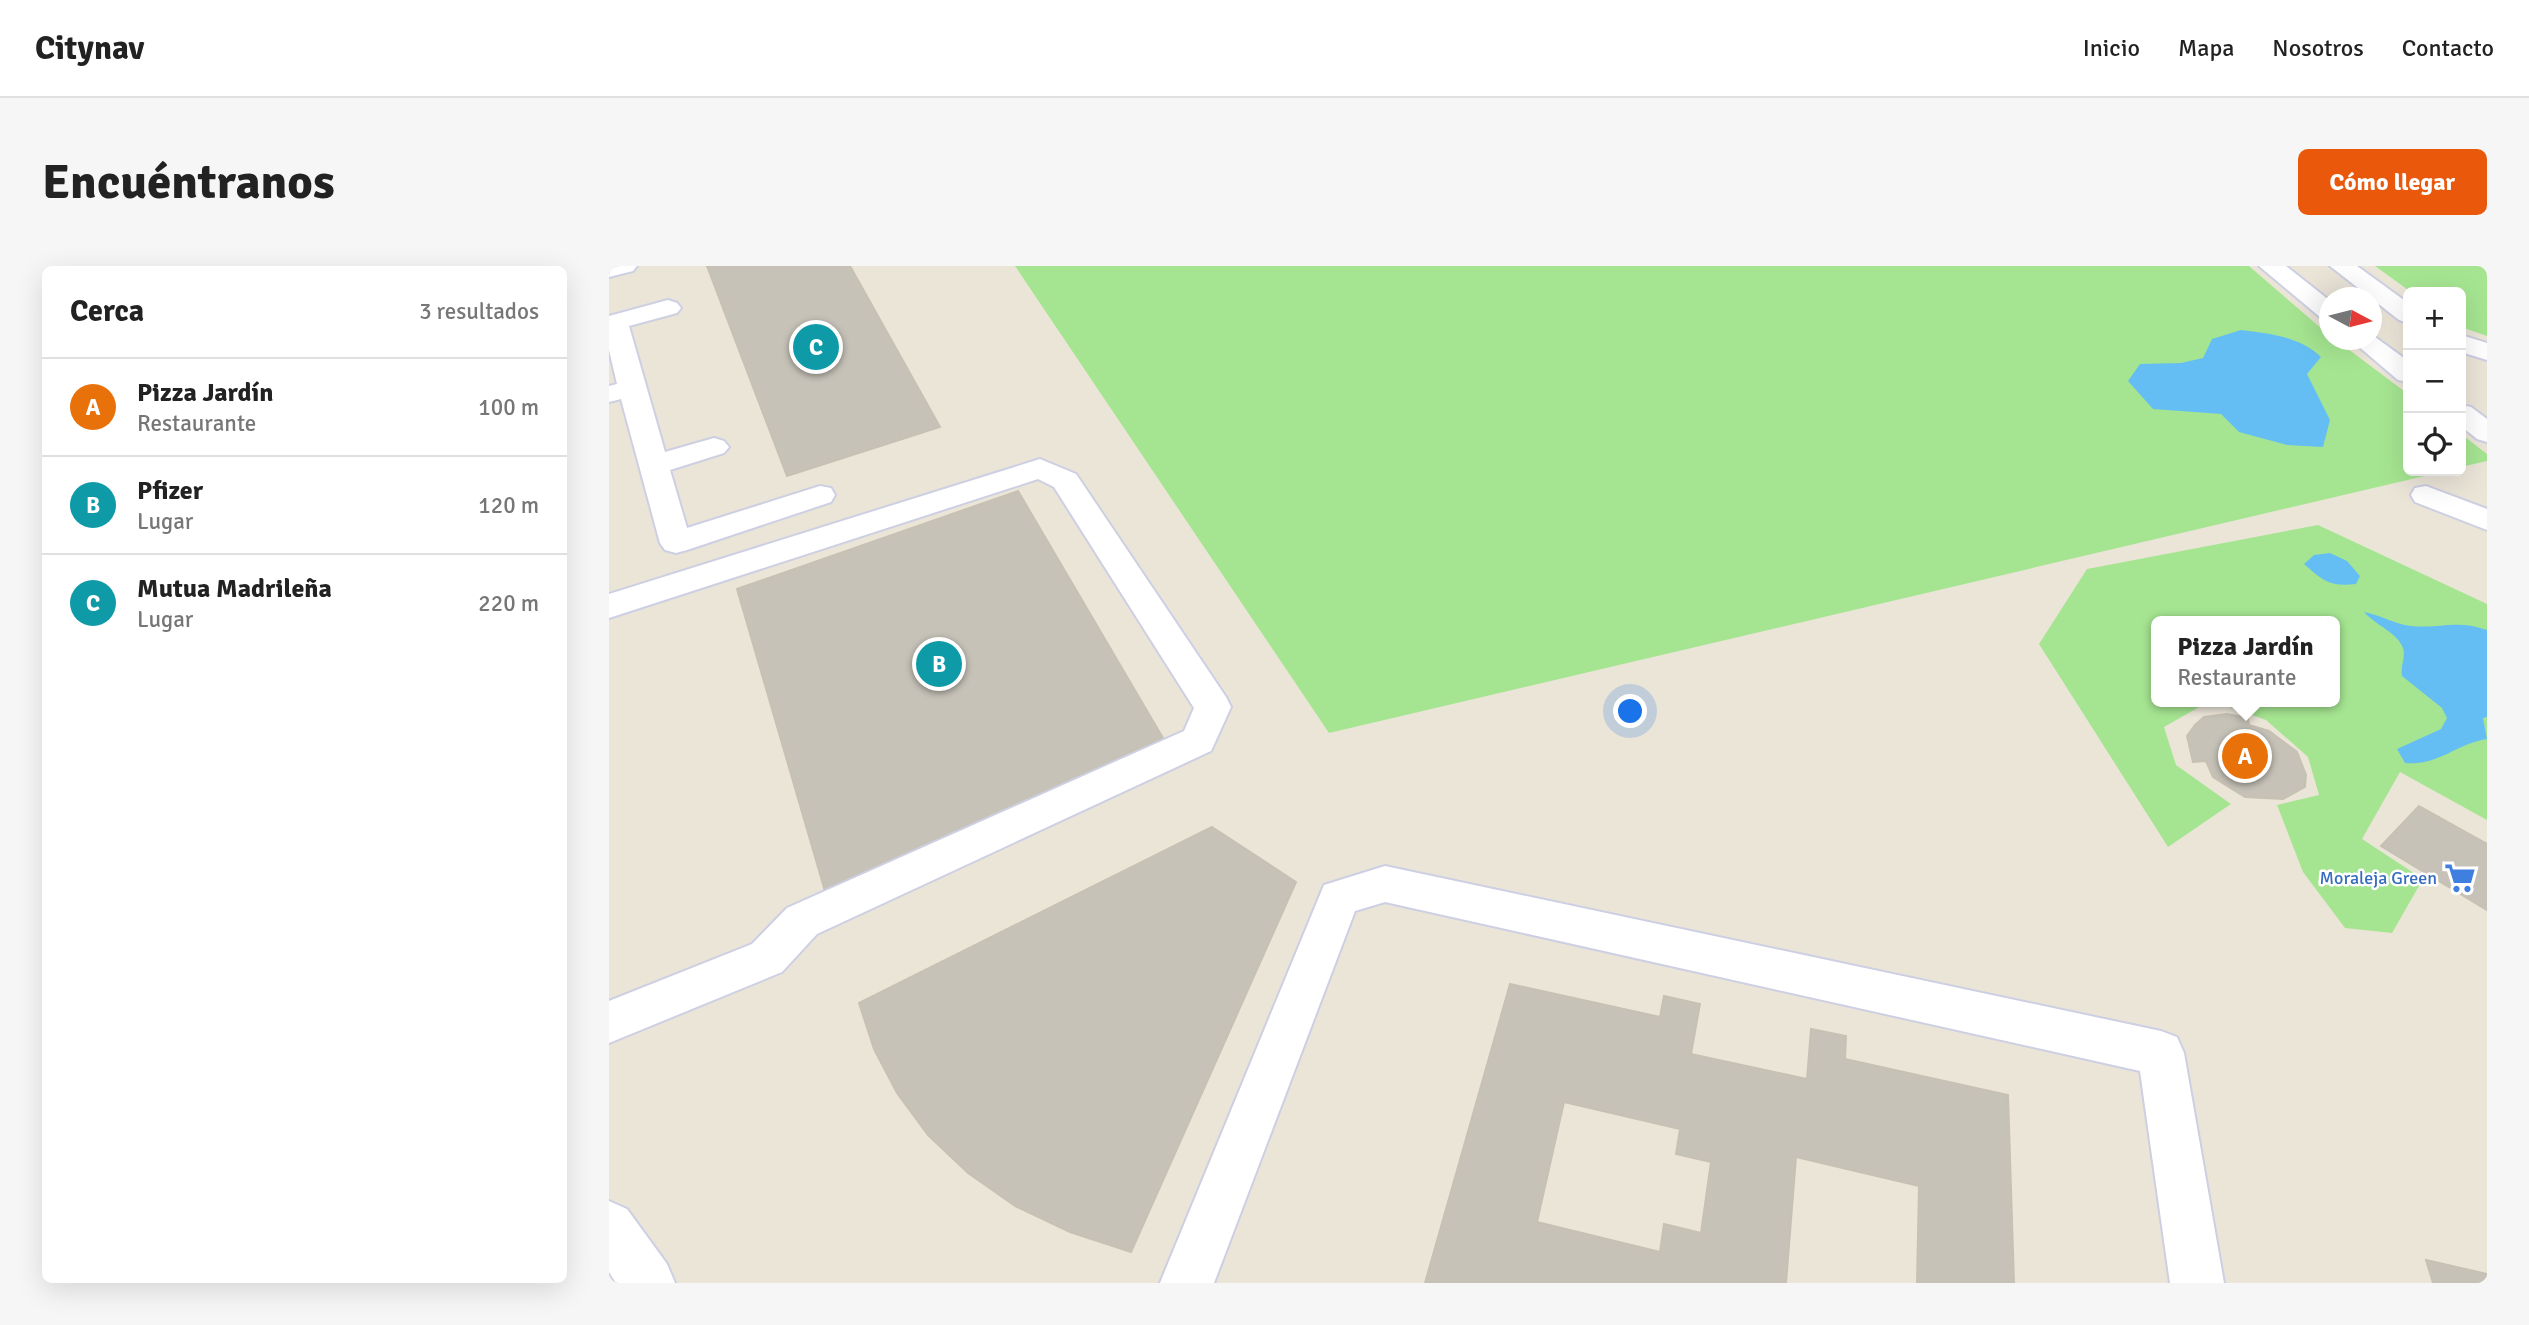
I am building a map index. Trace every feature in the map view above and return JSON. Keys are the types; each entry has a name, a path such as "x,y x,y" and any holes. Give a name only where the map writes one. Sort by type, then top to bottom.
{"street":[{"path":"609,270 625,266"},
{"path":"2271,266 2319,304"},
{"path":"2342,266 2403,311"},
{"path":"668,307 612,314 620,391 654,465 676,543 820,495"},
{"path":"2382,344 2403,345"},
{"path":"2466,344 2487,352"},
{"path":"2378,350 2403,370"},
{"path":"2466,417 2487,433"},
{"path":"654,465 713,447"},
{"path":"609,606 1040,468 1065,481 1213,707 1198,741 801,920 767,958 609,1022"},
{"path":"2426,495 2487,520"},
{"path":"1187,1283 1339,898 1385,884 2161,1053 2197,1283"},
{"path":"609,1227 648,1283"}],"green space":[{"path":"1015,266 2249,266 2319,326 2319,350 2349,350 2403,390 2403,476 2425,476 1329,733"},
{"path":"2375,266 2487,266 2487,336 2466,329 2466,287 2404,287"},
{"path":"2466,438 2487,454 2487,461 2466,466"},
{"path":"2318,525 2487,604 2487,820 2400,772 2362,839 2423,879 2392,933 2345,928 2303,872 2277,805 2319,795 2308,757 2266,720 2230,707 2340,707 2340,616 2151,616 2151,707 2199,707 2164,727 2176,765 2231,804 2168,847 2039,644 2087,569"}],"water":[{"path":"2241,330 2294,340 2321,357 2307,374 2330,420 2323,447 2287,445 2239,432 2221,414 2153,409 2128,381 2140,364 2181,363 2203,358 2212,339"},
{"path":"2330,553 2347,561 2360,576 2356,584 2327,582 2304,564 2314,555"},
{"path":"2364,612 2411,626 2466,625 2487,630 2487,717 2483,718 2487,739 2428,761 2405,763 2397,749 2441,729 2447,718 2442,708 2402,676 2404,651 2400,642"}],"building":[{"path":"707,266 850,266 940,427 787,476"},
{"path":"1018,491 1163,738 825,891 737,589"},
{"path":"2227,714 2248,718 2249,725 2269,731 2297,752 2306,775 2305,787 2283,799 2245,797 2213,777 2206,761 2193,762 2187,736 2204,717"},
{"name":"Moraleja Green","path":"2419,806 2487,844 2487,910 2381,846"},
{"path":"1212,827 1296,882 1131,1252 1070,1232 1015,1206 968,1173 928,1135 897,1093 874,1049 859,1003"},
{"path":"1510,984 1660,1017 1664,996 1700,1004 1691,1054 1807,1079 1811,1029 1846,1036 1845,1059 2008,1095 2014,1283 1917,1283 1919,1186 1796,1157 1786,1283 1425,1283","holes":["1564,1102 1680,1129 1676,1154 1711,1162 1701,1233 1664,1224 1660,1252 1537,1222"]},
{"path":"2426,1260 2487,1274 2487,1283 2433,1283"}],"place":[{"name":"Mutua Madrileña","path":"816,347"},
{"name":"Pfizer","path":"939,664"},
{"name":"Pizza Jardín","path":"2245,756"},
{"name":"Moraleja Green","path":"2460,878"}]}
